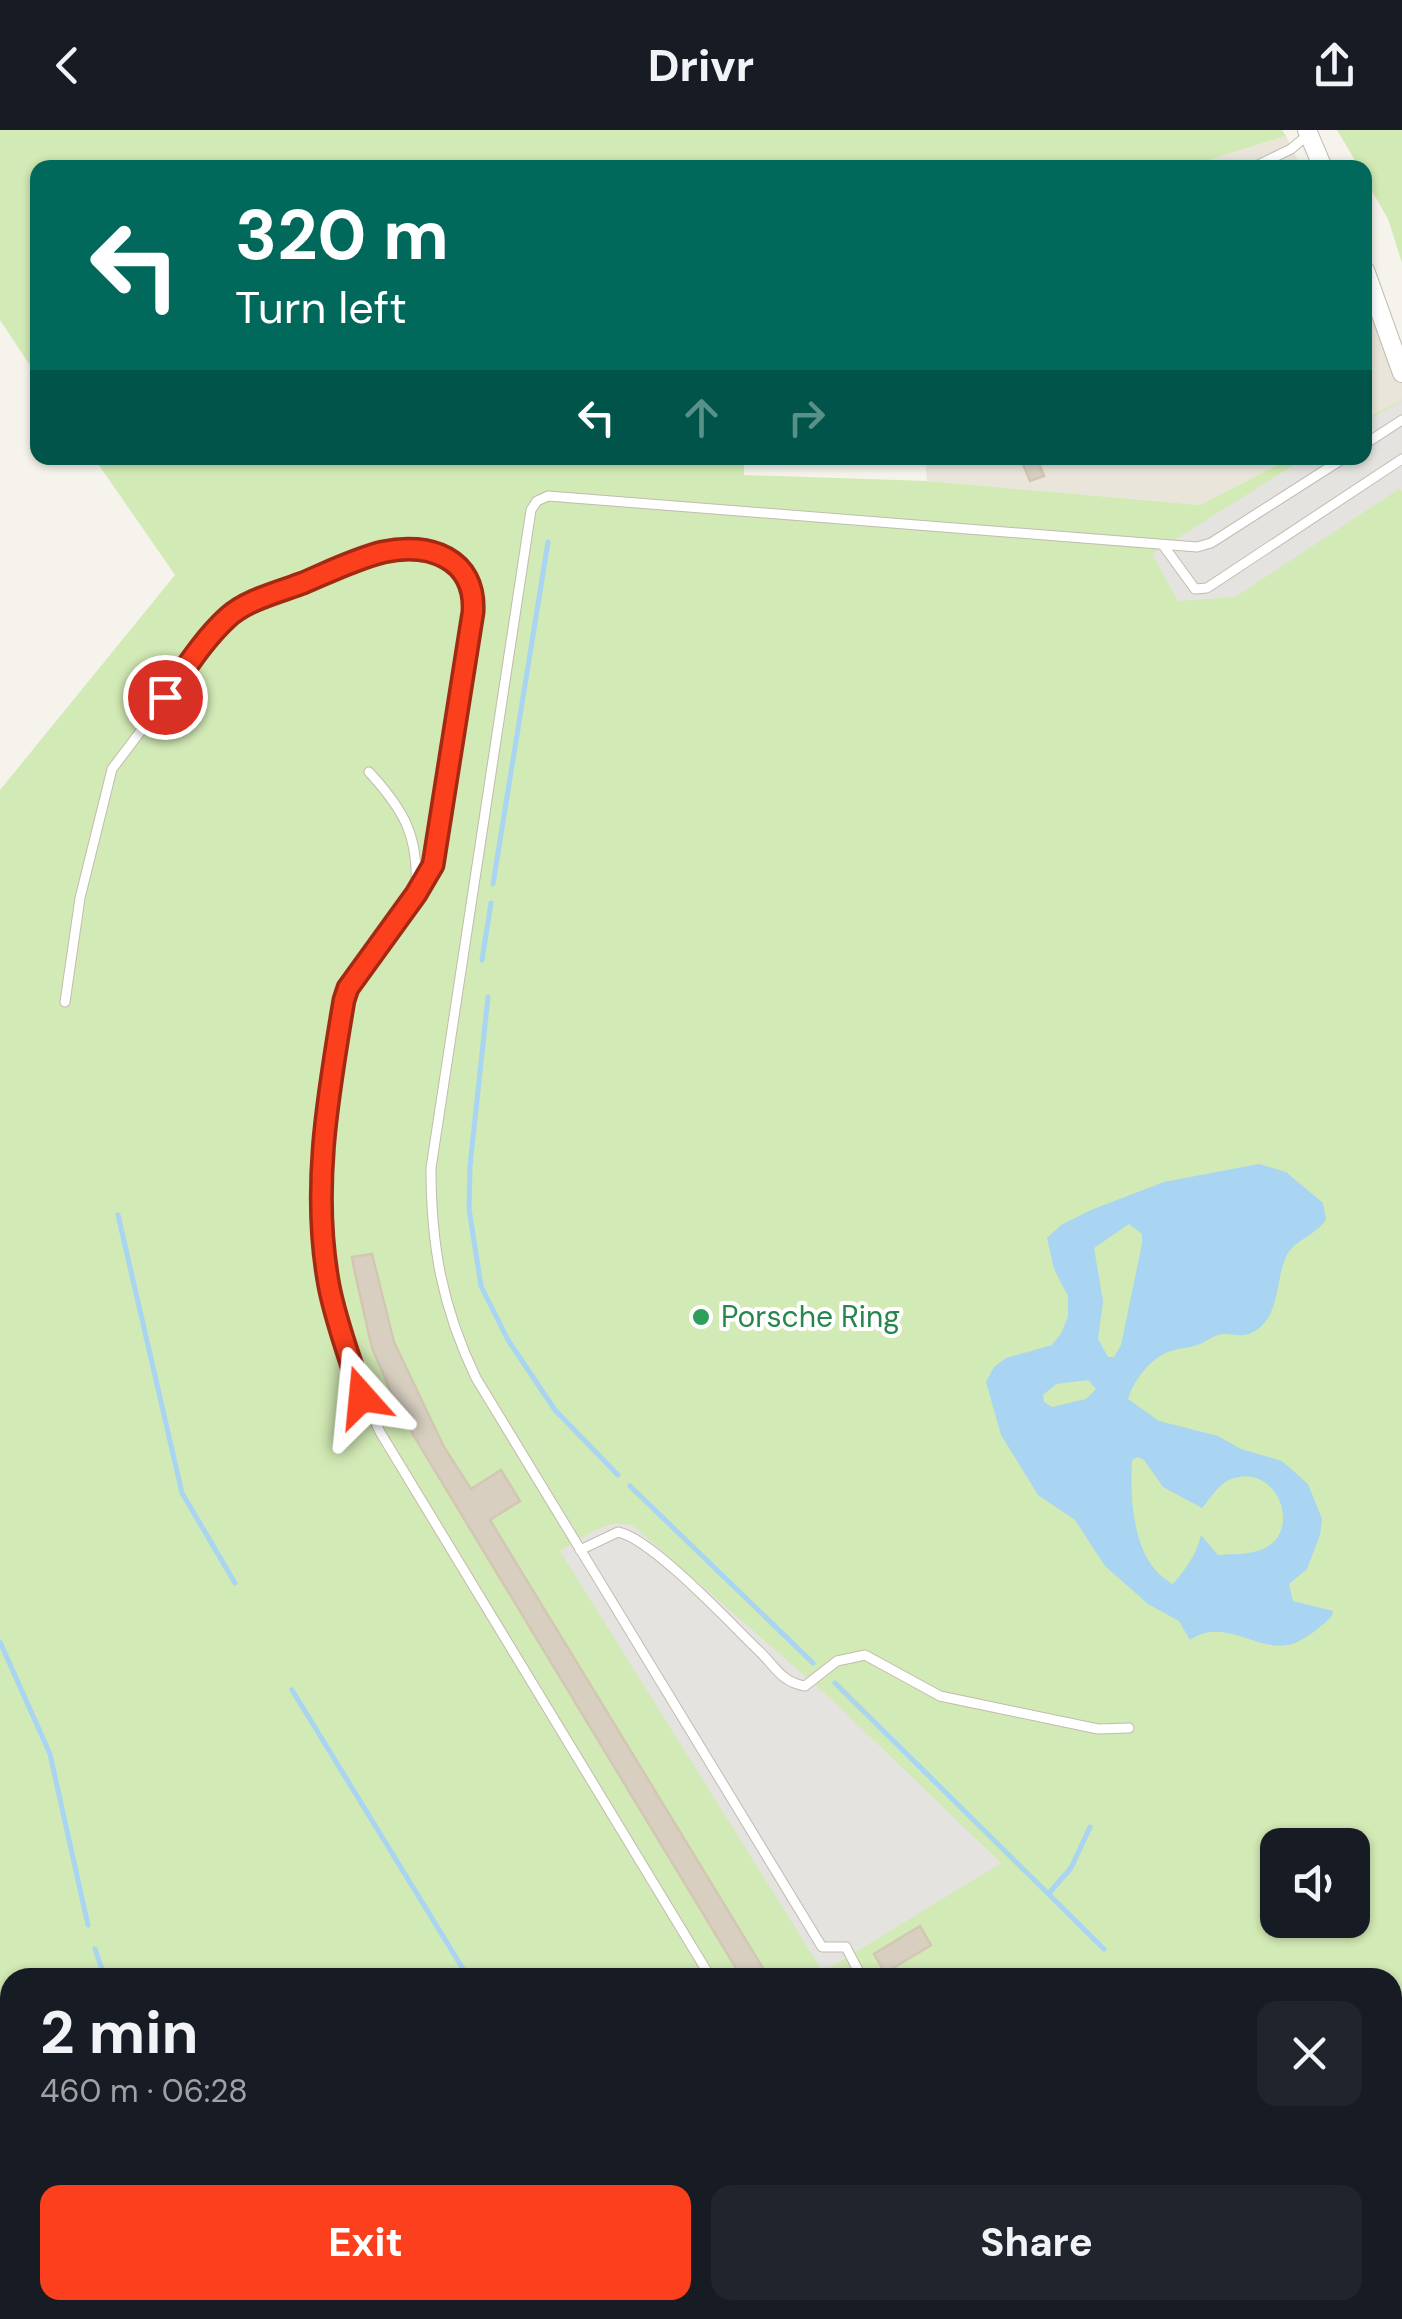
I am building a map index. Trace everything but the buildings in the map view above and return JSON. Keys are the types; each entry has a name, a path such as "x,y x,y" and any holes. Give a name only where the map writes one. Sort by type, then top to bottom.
{"street":[{"path":"1308,132 1320,160"},
{"path":"1372,290 1402,374"}],"lane":[{"path":"1268,160 1291,149 1308,132"},
{"path":"1372,439 1402,420"},
{"path":"1163,544 1195,590 1207,588 1402,459"},
{"path":"857,1968 846,1948 822,1947 476,1378 458,1342 435,1256 431,1168 531,510 548,496 1197,548 1333,465"},
{"path":"65,1002 80,898 109,779 122,753 228,616 385,552 410,550 455,562 467,574 474,595 433,865 348,988 344,1000 321,1164 320,1214 329,1288 362,1397 380,1432 705,1968"},
{"path":"368,772 395,800 408,825 418,861 416,894"},
{"path":"580,1550 618,1532 643,1543 789,1683 806,1686 837,1661 865,1655 940,1696 1098,1729 1130,1728"}],"shaded area":[{"path":"1286,136 1298,160 1209,160"},
{"path":"1372,318 1402,381 1402,399 1372,415"},
{"path":"1402,400 1402,491 1399,489 1235,597 1178,601 1152,554 1294,465 1372,465 1372,418"},
{"path":"926,465 1277,465 1200,505 927,481"},
{"path":"615,1523 632,1525 832,1700 1001,1863 830,1968 821,1968 560,1551"}],"green space":[{"path":"0,130 1282,130 1286,136 1209,160 30,160 30,365 0,320"},
{"path":"1337,130 1402,130 1402,263 1388,219 1372,191 1372,160 1355,160"},
{"name":"Porsche Ring","path":"1402,399 1402,1968 0,1968 0,790 175,575 99,465 744,465 744,475 927,481 1200,505 1277,465 1372,465 1372,415"}],"water":[{"path":"1259,1164 1286,1172 1323,1203 1326,1220 1287,1255 1273,1306 1263,1324 1250,1334 1218,1335 1166,1353 1145,1369 1128,1399 1159,1421 1218,1436 1241,1449 1282,1461 1308,1484 1322,1519 1320,1535 1307,1569 1289,1584 1293,1601 1333,1611 1312,1633 1286,1645 1218,1632 1190,1640 1179,1621 1148,1604 1105,1566 1075,1520 1038,1495 1001,1435 986,1382 994,1367 1006,1358 1052,1345 1062,1332 1068,1316 1068,1296 1054,1269 1047,1238 1061,1225 1091,1210 1164,1182","holes":["1129,1224 1142,1234 1142,1244 1121,1345 1114,1357 1108,1357 1098,1339 1103,1301 1094,1248","1088,1380 1096,1389 1086,1399 1052,1407 1044,1402 1043,1395 1056,1384","1132,1460 1144,1460 1163,1487 1202,1508 1229,1480 1246,1476 1261,1480 1273,1489 1280,1502 1281,1531 1272,1543 1238,1554 1218,1555 1201,1535 1197,1549 1173,1584 1159,1574 1141,1546 1133,1511"]}],"waterway":[{"path":"493,884 548,542"},
{"path":"482,960 491,903"},
{"path":"488,997 470,1166 469,1209 481,1286 508,1340 555,1410 618,1475"},
{"path":"118,1215 182,1493 235,1583"},
{"path":"630,1486 813,1663"},
{"path":"0,1642 50,1754 88,1925"},
{"path":"835,1683 1104,1949"},
{"path":"292,1690 462,1968"},
{"path":"1050,1892 1071,1868 1090,1827"},
{"path":"95,1949 102,1968"}],"place":[{"name":"Porsche Ring","path":"701,1317"}],"route":[{"path":"165,697 228,616 274,594 385,552 410,550 445,556 467,574 474,595 473,612 433,865 348,988 328,1099 321,1164 324,1254 329,1288 362,1397"}]}
